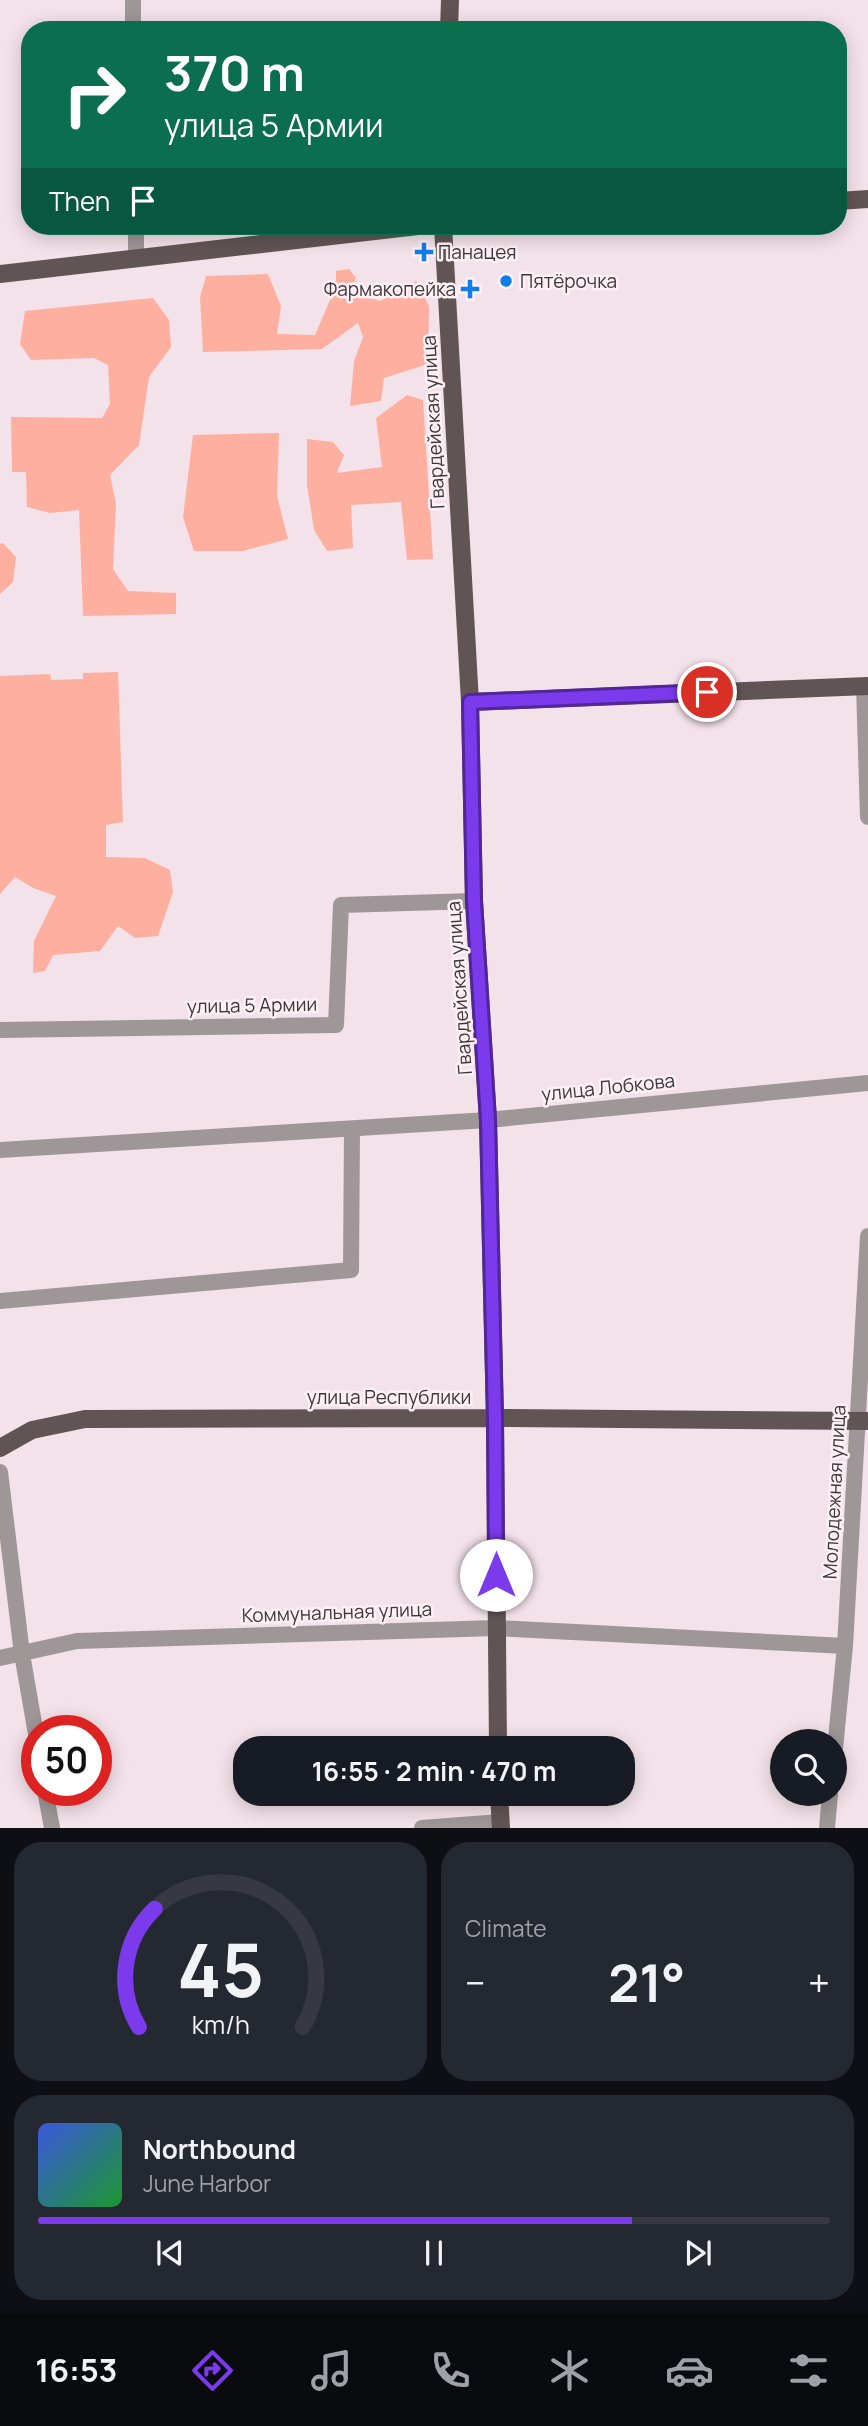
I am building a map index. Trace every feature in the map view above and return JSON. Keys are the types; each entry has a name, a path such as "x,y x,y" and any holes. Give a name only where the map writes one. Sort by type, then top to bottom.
{"main road":[{"path":"449,21 450,0"},
{"path":"847,200 868,199"},
{"path":"0,274 339,235"},
{"name":"Гвардейская улица","path":"444,235 470,702 474,901 488,1120 495,1418 498,1736"},
{"path":"470,702 866,686"},
{"name":"улица Республики","path":"0,1448 32,1430 85,1419 864,1421"},
{"path":"499,1806 500,1825"}],"street":[{"path":"133,0 133,21"},
{"path":"135,235 136,258"},
{"path":"866,686 868,817"},
{"name":"улица 5 Армии","path":"0,1030 336,1025 341,905 474,901"},
{"name":"улица Лобкова","path":"0,1150 488,1120 868,1083"},
{"path":"0,1301 351,1270 352,1129"},
{"name":"Молодежная улица","path":"837,1729 864,1421 868,1236"},
{"path":"0,1472 22,1654 33,1715"},
{"name":"Коммунальная улица","path":"0,1658 77,1641 496,1628 845,1646"},
{"path":"48,1806 52,1828"},
{"path":"827,1828 829,1806"},
{"path":"422,1828 500,1825"}],"shaded area":[{"path":"349,269 356,278 349,292 380,301 416,281 429,306 428,364 384,378 381,401 350,406 354,361 363,337 358,323 322,349 203,352 200,297 206,276 268,274 281,306 277,334 315,335 336,286 336,271"},
{"path":"153,298 169,320 171,347 149,377 139,445 110,475 116,504 113,569 128,591 176,593 176,614 83,616 79,510 50,513 27,507 26,472 12,472 11,417 102,418 110,404 108,365 94,358 31,360 20,344 25,311"},
{"path":"407,395 423,400 433,559 407,560 401,502 351,505 353,548 327,551 314,530 307,485 307,439 333,442 344,455 337,473 382,467 376,418"},
{"path":"279,433 277,496 288,539 243,551 194,551 183,517 193,435"},
{"path":"3,543 16,557 13,582 0,594 0,544"},
{"path":"118,672 123,822 106,825 106,857 145,858 170,870 173,892 158,936 135,938 118,926 100,951 53,955 45,971 33,973 34,941 56,896 33,888 15,877 0,894 0,676 50,674 51,680 83,679 83,673"}],"place":[{"name":"Панацея","path":"424,252"},
{"name":"Пятёрочка","path":"506,281"},
{"name":"Фармакопейка","path":"470,289"}],"route":[{"path":"496,1575 488,1120 474,901 470,702 707,692"}]}
